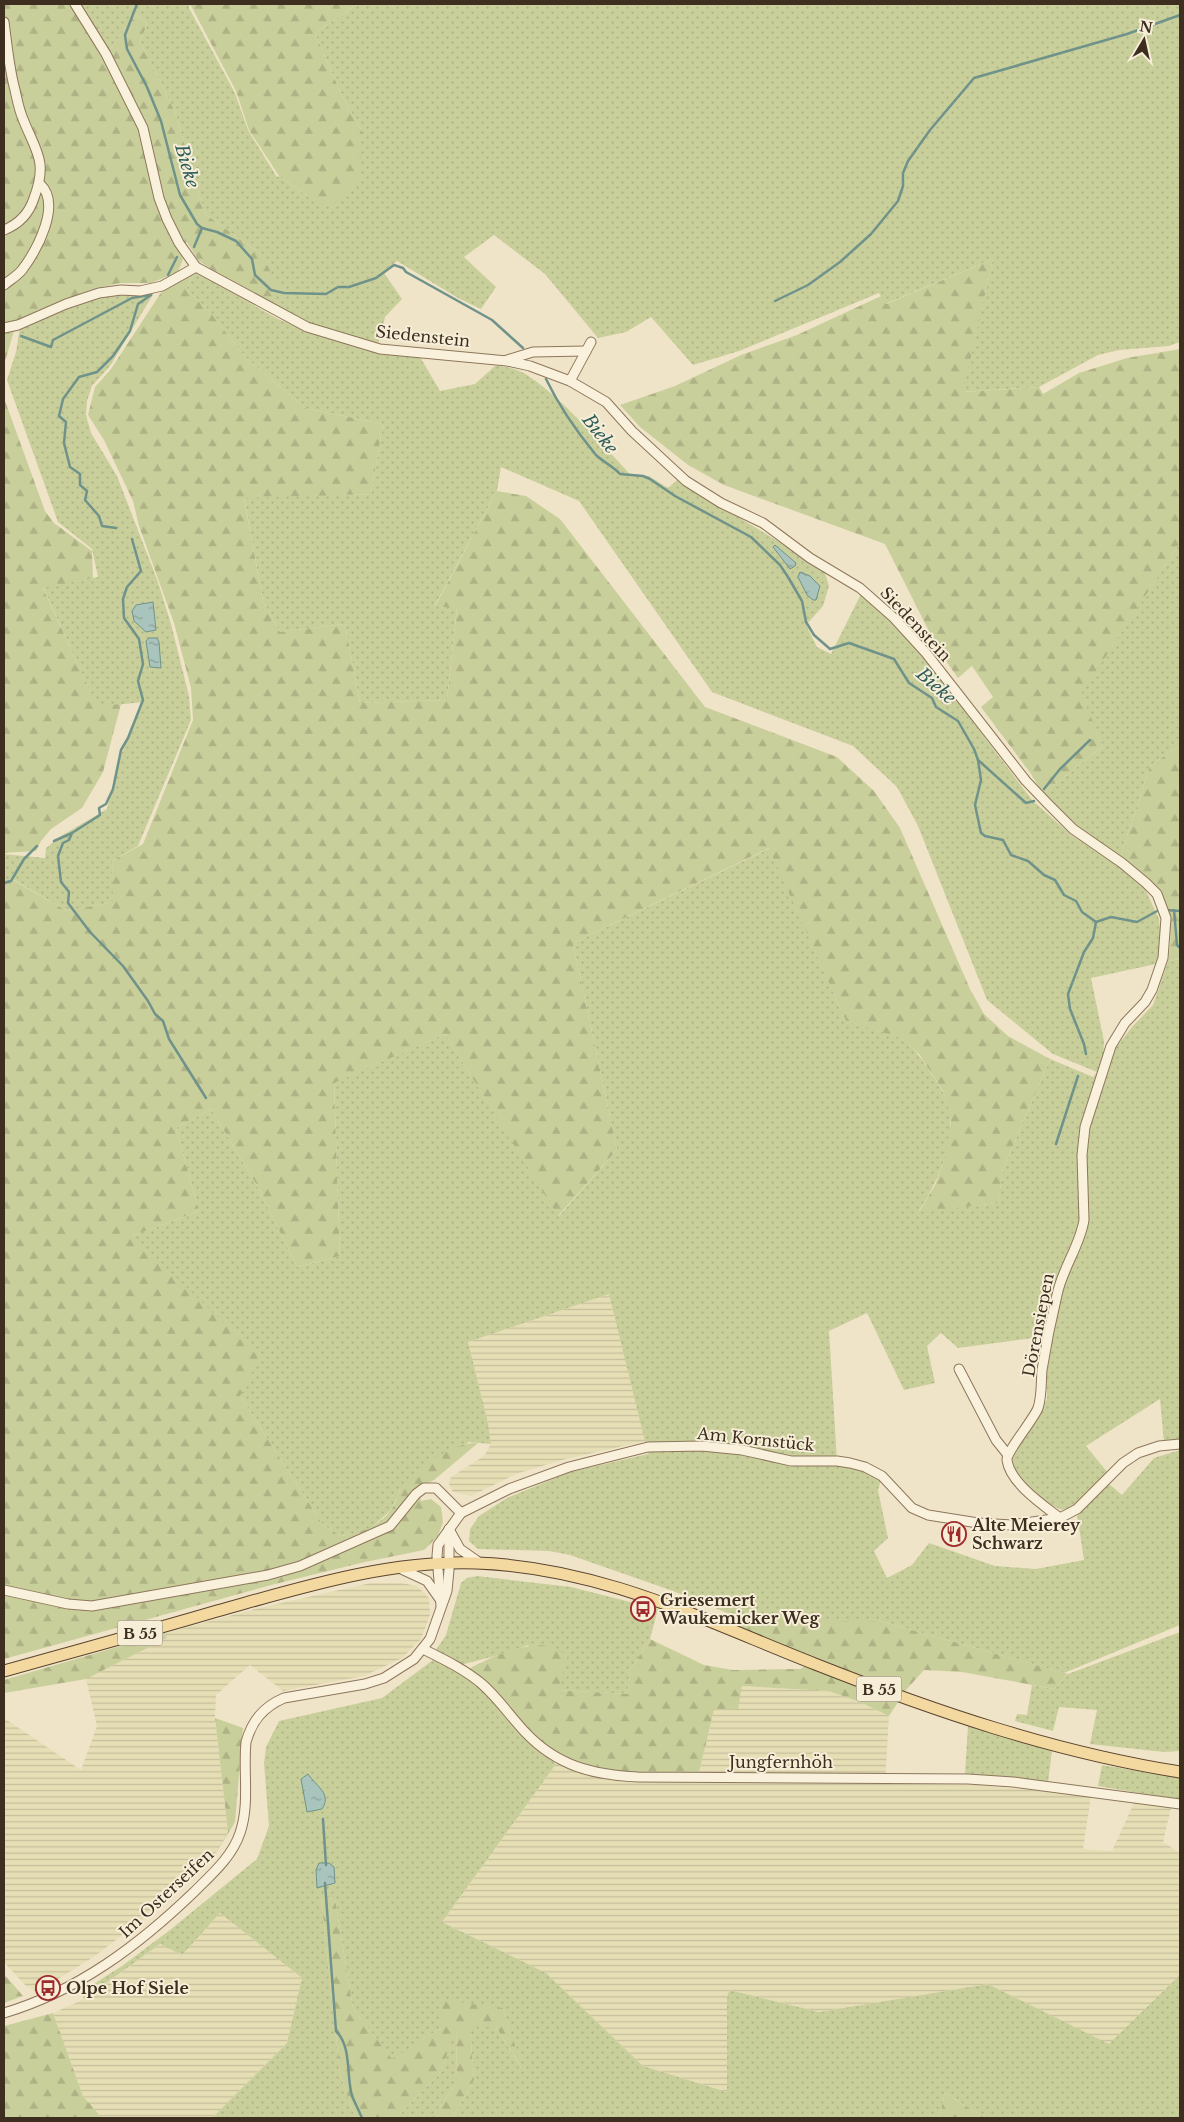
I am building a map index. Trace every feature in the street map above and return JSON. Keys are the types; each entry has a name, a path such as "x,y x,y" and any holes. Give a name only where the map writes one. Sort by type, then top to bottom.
{"main road":[{"name":"B 55","path":"4,1671 276,1595 356,1575 437,1564 480,1563 554,1572 634,1592 839,1673 966,1720 1063,1748 1180,1772"}],"street":[{"path":"4,328 18,325 66,304 99,293 121,290 140,291 162,286 196,266 179,243 167,219 159,198 143,128 106,54 75,4"},
{"path":"4,22 14,87 23,119 35,143 41,165 40,184 30,210 21,220 4,230"},
{"path":"4,285 21,272 37,248 43,233 49,200 46,190 40,184"},
{"name":"Siedenstein","path":"196,266 308,327 380,349 507,360 537,368 570,382 606,402 632,431 686,481 721,503 763,523 810,558 867,594 894,618 926,653 1026,781 1073,828 1122,863 1157,894"},
{"path":"507,360 533,352 589,346 570,382"},
{"name":"Dörensiepen","path":"1008,1455 1039,1405 1042,1370 1061,1277 1082,1230 1082,1155 1086,1127 1109,1053 1125,1023 1148,996 1158,976 1163,958 1166,918 1157,894"},
{"path":"959,1369 996,1440 1008,1455 1008,1462 1012,1472 1024,1488 1040,1504 1060,1518 1076,1510 1122,1463 1138,1453 1159,1446 1180,1444"},
{"name":"Am Kornstück","path":"437,1564 438,1545 461,1513 509,1489 593,1460 648,1447 702,1446 742,1450 792,1461 838,1461 865,1467 882,1476 912,1508 928,1515 978,1523 1012,1525 1060,1518"},
{"path":"4,1590 68,1604 92,1606 129,1601 268,1575 300,1566 390,1526 416,1494 424,1488 436,1488 461,1513"},
{"path":"449,1529 449,1563"},
{"path":"449,1529 460,1550 480,1563"},
{"name":"Im Osterseifen","path":"4,2013 50,1995 109,1963 177,1908 224,1862 240,1834 243,1821 246,1742 250,1730 261,1712 274,1702 284,1698 365,1684 384,1678 404,1667 423,1649 435,1628 447,1591 449,1563"},
{"name":"Im Osterseifen","path":"437,1564 441,1606"},
{"path":"399,1568 428,1581 434,1589 441,1606"},
{"name":"Jungfernhöh","path":"423,1649 460,1669 480,1683 526,1733 545,1749 577,1768 595,1773 638,1777 968,1779 1013,1782 1180,1804"}],"shaded area":[{"path":"609,1294 645,1441 562,1460 516,1474 471,1496 453,1492 449,1484 451,1477 484,1456 491,1444 488,1423 468,1342"},
{"path":"371,1583 401,1583 417,1586 429,1598 430,1615 421,1639 402,1658 364,1676 283,1691 250,1665 216,1695 215,1718 228,1832 217,1852 172,1897 95,1956 37,1992 26,1986 4,1962 4,1718 81,1770 97,1726 86,1679 167,1638 165,1633 263,1607"},
{"path":"742,1686 830,1691 860,1702 889,1716 885,1784 976,1785 1091,1796 1083,1849 1112,1851 1134,1803 1171,1808 1163,1842 1180,1853 1180,1975 1109,2045 988,1984 819,2012 729,1990 727,1999 727,2092 643,2066 546,1973 442,1922 556,1764 578,1773 613,1780 697,1781 714,1710"},
{"path":"220,1913 302,1978 287,2043 212,2118 102,2118 83,2096 53,2013 84,1999 160,1944 182,1955"}],"green space":[{"path":"4,4 74,4 101,57 108,52 136,14 147,24 140,42 175,112 205,214 261,254 280,289 271,303 213,271 198,260 187,242 178,248 183,259 178,272 151,283 120,283 90,290 50,306 16,324 4,365"},
{"path":"81,4 190,4 189,8 235,93 248,130 277,177 279,176 309,197 362,131 342,96 315,33 358,4 1180,4 1180,342 1169,346 1119,350 1098,355 1039,387 962,392 993,259 885,304 879,293 739,351 693,365 651,317 626,332 598,338 545,274 494,235 464,257 496,287 481,309 458,298 397,261 384,273 402,299 385,317 378,345 311,325 271,303 261,254 205,214 175,112 140,42 147,24 136,14 108,52"},
{"path":"190,4 358,4 315,33 342,96 362,131 359,180 331,207 309,197 279,176 249,130 236,91"},
{"path":"993,259 963,392 1039,387 1043,394 1079,373 1127,358 1180,349 1180,543 1081,694 1103,746 1043,794 1031,774 981,707 993,697 972,666 958,678 939,651 885,544 724,485 688,465 640,427 620,405 675,386 741,355 797,335 881,296 886,304"},
{"path":"195,272 278,319 307,330 380,354 420,357 440,391 475,384 495,366 512,368 527,375 575,416 632,476 649,476 668,488 677,480 781,543 825,573 829,586 823,606 806,625 817,647 831,654 862,592 923,656 1032,800 1070,834 1123,870 1145,889 1159,919 1161,941 1156,964 1091,978 1104,1041 1103,1064 1132,1027 1153,1005 1168,961 1180,959 1180,1442 1164,1443 1160,1399 1086,1446 1108,1473 1075,1507 1062,1510 1039,1499 1015,1470 1012,1456 1047,1399 1046,1347 1033,1338 958,1348 941,1333 927,1346 935,1383 904,1390 867,1313 829,1331 837,1461 882,1476 878,1490 888,1538 874,1551 887,1578 912,1565 929,1543 995,1566 1036,1569 1084,1560 1077,1514 1108,1483 1122,1495 1154,1458 1180,1450 1180,1625 1064,1673 880,1621 747,1621 673,1591 570,1555 549,1551 478,1549 469,1541 470,1529 479,1516 507,1498 570,1472 648,1454 609,1294 468,1342 488,1423 491,1444 469,1442 400,1490 391,1510 371,1528 341,1536 323,1525 240,1396 132,1236 199,1211 176,1128 211,1109 258,1187 297,1267 340,1256 334,1082 445,1034 559,1216 617,1150 573,943 770,848 846,1021 890,1033 905,1041 923,1061 946,1097 951,1121 948,1148 939,1174 919,1211 998,1203 1003,1169 1050,1059 1093,1077 1097,1072 1053,1054 987,1000 918,826 897,787 853,746 712,692 579,501 501,467 497,491 435,605 457,607 447,700 360,703 345,624 280,632 263,601 244,497 371,494 383,424 305,408 245,357 210,312 186,289"},
{"path":"195,272 186,289 210,312 245,357 305,408 383,424 371,494 244,498 263,601 280,632 345,624 360,703 447,700 457,608 435,606 497,491 526,496 560,519 705,707 837,757 874,791 900,828 970,989 984,1014 1008,1036 1050,1059 1003,1169 998,1203 919,1212 935,1185 944,1161 951,1123 943,1091 919,1054 901,1038 846,1021 769,848 573,943 617,1150 558,1216 445,1034 334,1083 340,1256 297,1267 258,1187 211,1109 176,1128 199,1211 132,1236 260,1357 240,1396 323,1525 341,1536 355,1533 374,1525 393,1508 398,1494 407,1481 435,1458 457,1447 478,1443 434,1480 419,1487 421,1501 431,1499 441,1507 443,1522 438,1536 424,1550 275,1584 4,1659 4,883 10,878 67,911 113,902 112,861 143,844 193,720 191,688 174,623 139,526 133,501 104,440 88,415 95,387 111,369 164,288"},
{"path":"154,293 110,366 92,386 87,401 86,415 91,433 117,476 158,582 171,624 189,696 191,720 138,846 112,861 114,902 67,911 11,878 4,883 4,854 45,858 46,848 61,836 107,809 121,755 143,702 97,707 43,587 98,577 92,549 58,522 7,380 16,352 20,327 61,310 92,300 109,296"},
{"path":"4,398 45,511 54,523 92,551 93,578 43,588 97,706 121,704 103,772 82,808 51,829 41,841 36,851 4,853"},
{"path":"1180,543 1180,745 1150,766 1120,858 1075,829 1043,794 1103,746 1080,694"},
{"path":"1180,745 1180,959 1168,961 1170,926 1167,913 1154,891 1120,858 1150,766"},
{"path":"477,1576 571,1587 658,1609 650,1639 630,1670 628,1694 558,1690 528,1645 511,1652 460,1665 436,1650 446,1635 461,1583 467,1578"},
{"path":"747,1621 880,1621 1068,1674 1054,1689 962,1672 924,1670 906,1690 889,1716 860,1702 829,1691 742,1686 738,1709 714,1710 697,1781 625,1781 591,1776 556,1764 561,1756 526,1728 469,1669 486,1660 518,1648 539,1645 547,1646 568,1655 558,1690 628,1694 630,1670 650,1639 704,1665 733,1670 800,1669 811,1663 726,1627"},
{"path":"1180,1632 1180,1751 1164,1752 1090,1744 1097,1710 1059,1707 1053,1731 1015,1721 1017,1714 1027,1715 1032,1685 1054,1689 1068,1674"},
{"path":"165,1633 167,1638 86,1679 4,1693 4,1680"},
{"path":"433,1660 475,1683 535,1746 556,1764 442,1922 546,1973 643,2066 727,2092 727,1999 729,1990 819,2012 988,1984 1109,2044 1180,1975 1180,2118 985,2118 945,2093 939,2118 452,2118 474,2080 470,2027 496,2027 521,2067 503,2008 441,2028 392,2060 353,2008 335,1899 321,1898 340,2074 355,2118 212,2118 287,2043 302,1978 220,1913 182,1955 160,1944 84,1999 81,1992 122,1966 170,1930 257,1859 269,1826 264,1763 266,1747 279,1721 382,1698"},
{"path":"215,1718 243,1728 235,1822 217,1852 228,1832"},
{"path":"968,1726 1052,1750 1048,1783 965,1774"},
{"path":"1102,1765 1180,1778 1180,1800 1098,1786"},
{"path":"321,1898 335,1899 353,2008 392,2059 441,2028 442,2000 503,2008 523,2070 496,2027 470,2027 474,2080 452,2118 432,2118 457,2082 456,2027 441,2072 396,2118 355,2118 340,2074"},
{"path":"4,1974 23,1996 4,2003"},
{"path":"53,2013 83,2096 102,2118 4,2118 4,2026"},
{"path":"456,2025 457,2082 432,2118 396,2118 441,2072"},
{"path":"945,2093 985,2118 939,2118"}],"water":[{"path":"775,545 796,563 795,566 790,569 773,547"},
{"path":"800,572 810,576 820,586 816,600 807,595 798,577"},
{"path":"153,602 156,630 146,632 134,621 132,611 136,605"},
{"path":"149,638 157,638 159,642 161,668 150,667 146,641"},
{"path":"308,1774 322,1791 325,1804 322,1809 307,1812 301,1779"},
{"path":"319,1863 329,1863 334,1867 335,1883 317,1888 316,1870"}],"waterway":[{"name":"Bieke","path":"137,4 125,35 127,49 147,87 161,121 180,195 197,224 202,228 217,232 236,241 252,259 255,275 271,290 284,293 326,294 338,287 349,287 376,278 394,265 403,268 406,272 492,320 523,348"},
{"path":"775,301 808,285 840,262 871,234 898,201 903,186 903,173 908,161 930,130 974,78 1127,34 1180,15"},
{"path":"194,247 202,228"},
{"path":"168,275 177,257"},
{"path":"21,336 51,347 53,340 132,298 149,295"},
{"path":"116,528 102,526 99,516 85,500 87,491 80,485 80,474 70,467 64,443 66,422 59,416 63,399 79,377 97,372 113,356 130,331 138,304 151,295"},
{"name":"Bieke","path":"546,379 569,419 596,455 620,474 643,476 650,479 675,496 751,537 780,565 788,577 802,601 806,622 814,635 830,649 849,643 894,659 909,683 932,698 936,707 958,721 978,760 981,780 975,805 981,833 985,836 1003,840 1011,855 1028,861 1044,875 1055,880 1064,895 1076,901 1082,912 1096,922 1111,917 1137,922 1159,910"},
{"path":"54,841 72,833 100,815 99,808 106,804 113,789 121,750 128,738 143,700 138,681 143,664 139,639 124,618 123,599 127,587 141,571 132,539"},
{"path":"1044,789 1060,769 1090,740"},
{"path":"978,760 1026,803 1034,801"},
{"path":"72,833 69,840 63,843 58,856 61,882 69,892 68,903 90,932 123,966 155,1014 163,1021 169,1039 206,1098"},
{"path":"4,883 11,881 24,859 37,846"},
{"name":"Bieke","path":"1166,910 1180,911"},
{"name":"Bieke","path":"1174,910 1177,945 1180,948"},
{"path":"1086,1054 1070,1009 1068,994 1084,952 1093,938 1096,922"},
{"path":"1056,1144 1078,1076"},
{"path":"323,1819 326,1865"},
{"path":"325,1883 336,2031 347,2053 350,2088 362,2118"}],"place":[{"name":"Alte Meierey Schwarz","path":"954,1534"},
{"name":"Griesemert Waukemicker Weg","path":"643,1609"},
{"name":"Olpe Hof Siele","path":"48,1988"}]}
